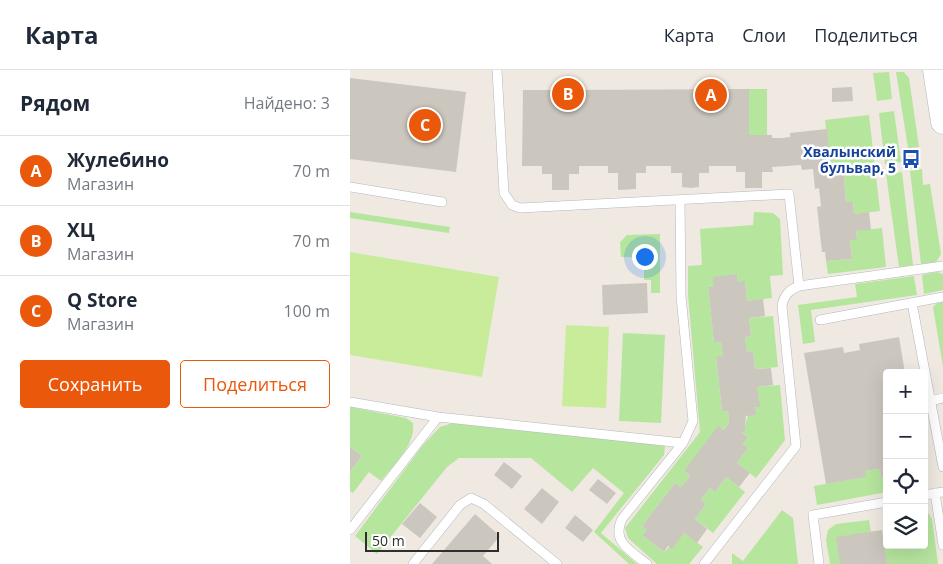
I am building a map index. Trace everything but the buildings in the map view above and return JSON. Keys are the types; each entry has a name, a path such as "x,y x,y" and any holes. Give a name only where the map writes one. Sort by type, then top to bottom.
{"street":[{"path":"935,70 943,122"}],"lane":[{"path":"497,70 504,193 512,206 520,208 789,194 798,286"},
{"path":"350,187 442,202"},
{"path":"647,564 622,542 618,534 619,526 622,519 683,443 692,422 681,296 680,200"},
{"path":"704,564 796,446 782,304 791,289 798,286 943,266"},
{"path":"820,320 943,297"},
{"path":"912,303 943,467"},
{"path":"930,400 943,398"},
{"path":"350,402 438,417 683,443"},
{"path":"350,530 438,417"},
{"path":"939,492 943,545"},
{"path":"413,564 460,505 472,498 484,504 557,564"},
{"path":"819,564 813,515 883,503"}],"green space":[{"path":"889,72 892,99 877,101 873,73"},
{"path":"896,72 904,72 909,78 919,147 908,148"},
{"path":"749,89 767,89 767,135 749,135"},
{"path":"894,111 901,162 885,164 879,113"},
{"path":"869,115 880,211 854,214 853,202 846,202 844,176 826,166 825,163 830,162 825,120"},
{"path":"922,169 923,185 930,184 941,254 936,262 921,264 910,171"},
{"path":"902,172 913,265 899,267 886,174"},
{"path":"350,212 450,227 449,233 350,218"},
{"path":"754,212 773,213 780,219 783,275 770,276 772,298 747,301 745,282 738,282 737,274 714,286 708,287 714,343 721,342 723,356 716,358 722,411 728,411 729,423 684,471 690,476 681,487 675,483 642,526 647,530 642,535 664,552 684,533 703,547 689,564 657,564 628,538 625,528 700,432 688,295 688,266 702,265 700,229 753,225"},
{"path":"882,228 886,267 828,274 826,261 852,259 850,240 857,240 856,231"},
{"path":"660,234 660,293 651,293 651,280 644,280 644,257 621,257 620,242 627,235"},
{"path":"350,252 499,277 482,377 350,355"},
{"path":"937,272 943,274 943,290 924,294 922,275"},
{"path":"914,276 917,295 811,310 815,342 803,344 798,305 857,297 855,284"},
{"path":"943,302 943,367 933,307 937,303"},
{"path":"773,316 778,367 755,369 753,351 747,352 745,337 751,336 749,318"},
{"path":"566,325 609,327 606,408 562,406"},
{"path":"623,333 665,335 661,423 619,421"},
{"path":"780,385 785,440 756,478 737,463 748,448 743,444 748,437 742,433 751,410 759,406 757,387"},
{"path":"350,407 406,418 413,423 411,439 407,447 381,481 369,472 353,493 350,491 350,472 362,456 350,447"},
{"path":"453,423 661,444 665,446 664,455 601,533 637,564 629,564 594,532 624,493 593,468 572,492 531,458 459,458 447,467 377,554 355,536 423,445 440,427"},
{"path":"880,469 881,476 883,476 883,493 817,505 814,486 865,477 865,471"},
{"path":"726,477 745,492 713,533 695,519 706,504 701,500 710,488 715,492"},
{"path":"782,510 793,518 798,564 732,564 732,553 743,561"},
{"path":"928,512 932,519 938,564 887,564 884,549 928,549"},
{"path":"869,520 871,532 840,564 830,564 826,540 828,530 836,524"}],"place":[{"name":"ХЦ","path":"568,94"},
{"name":"Жулебино","path":"711,95"},
{"name":"Q Store","path":"425,125"},
{"name":"Хвалынский бульвар, 5","path":"911,159"}]}
